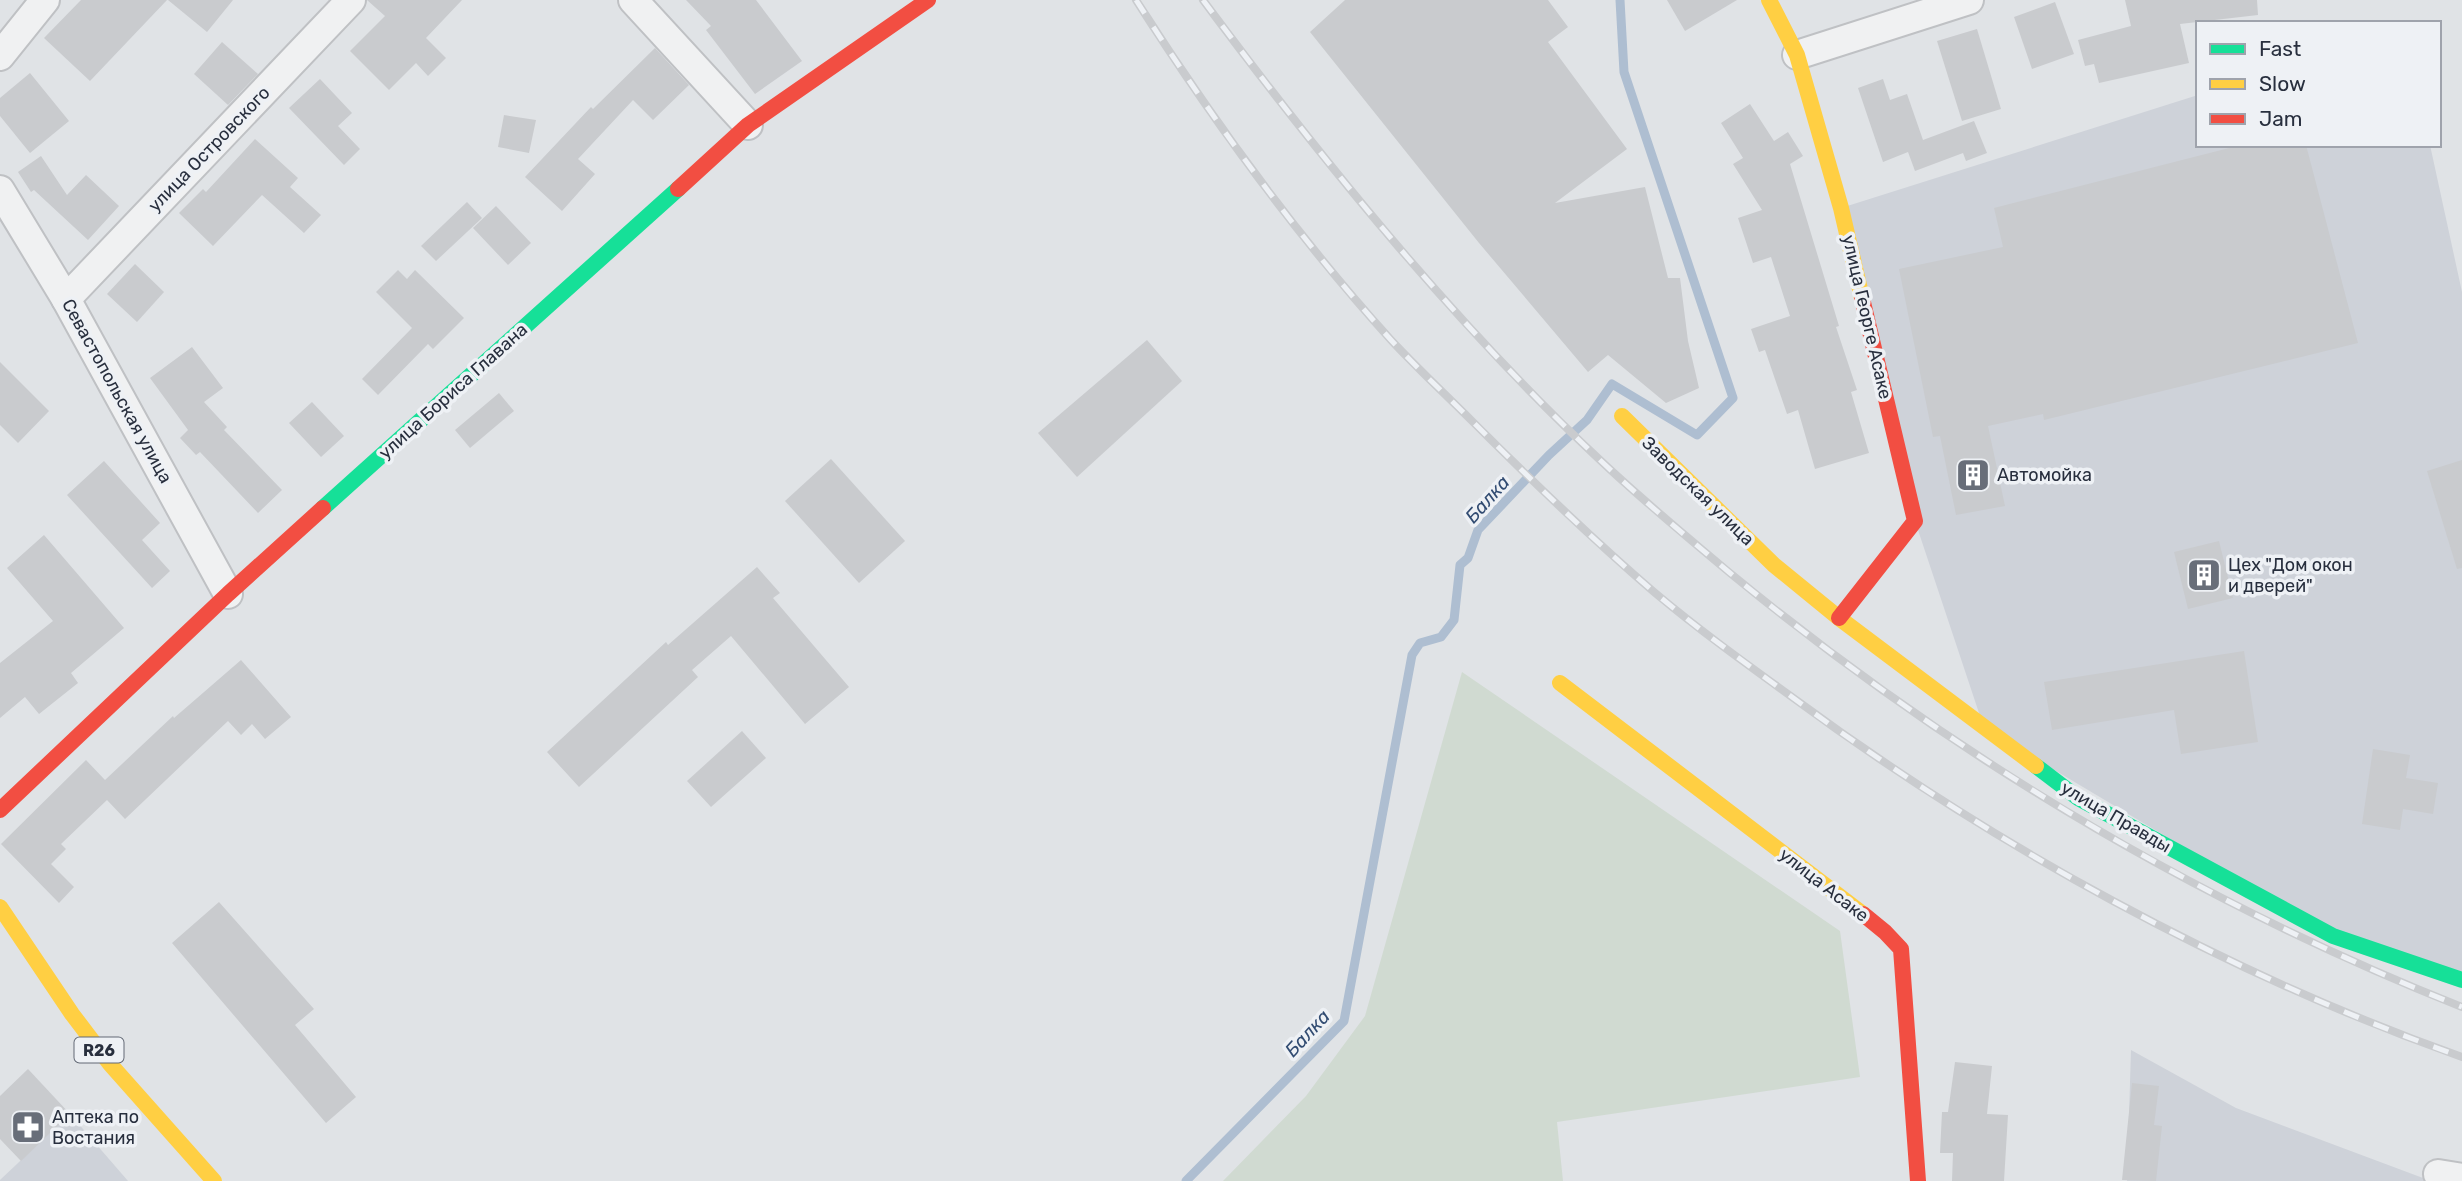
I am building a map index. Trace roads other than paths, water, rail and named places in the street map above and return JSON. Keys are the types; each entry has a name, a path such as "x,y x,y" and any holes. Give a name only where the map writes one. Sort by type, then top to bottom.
{"street":[{"path":"0,56 45,0"},
{"name":"улица Островского","path":"66,299 351,0"},
{"path":"633,0 748,125"},
{"name":"улица Бориса Главана","path":"0,810 228,594 748,125 928,0"},
{"name":"улица Георге Асаке","path":"1769,0 1797,55 1841,208 1915,522 1839,618"},
{"path":"1797,55 1969,0"},
{"name":"Севастопольская улица","path":"0,191 66,299 228,594"},
{"name":"Заводская улица","path":"1622,416 1774,565"},
{"name":"улица Правды","path":"1774,565 1839,618 2078,798 2333,936 2462,980"},
{"name":"улица Асаке","path":"1560,683 1797,863 1885,932 1901,949 1918,1181"},
{"name":"R26","path":"0,907 72,1014 110,1064 214,1181"}],"waterway":[{"name":"Балка","path":"1186,1181 1344,1021 1412,655 1420,643 1441,637 1454,620 1460,565 1468,558 1478,530 1549,455 1587,420 1612,384 1697,435 1733,398 1624,72 1620,0"}],"railway":[{"path":"1136,0 1256,175 1356,300 1420,370 1561,508 1654,592 1869,752 2030,854 2199,945 2286,986 2373,1024 2462,1057"},
{"path":"1203,0 1342,180 1493,353 1616,475 1730,573 1900,702 1988,762 2079,818 2172,871 2267,920 2363,966 2462,1007"}],"place":[{"name":"Автомойка","path":"1973,475"},
{"name":"Цех \"Дом окон и дверей\"","path":"2204,575"},
{"name":"Аптека по Востания","path":"28,1127"}]}
